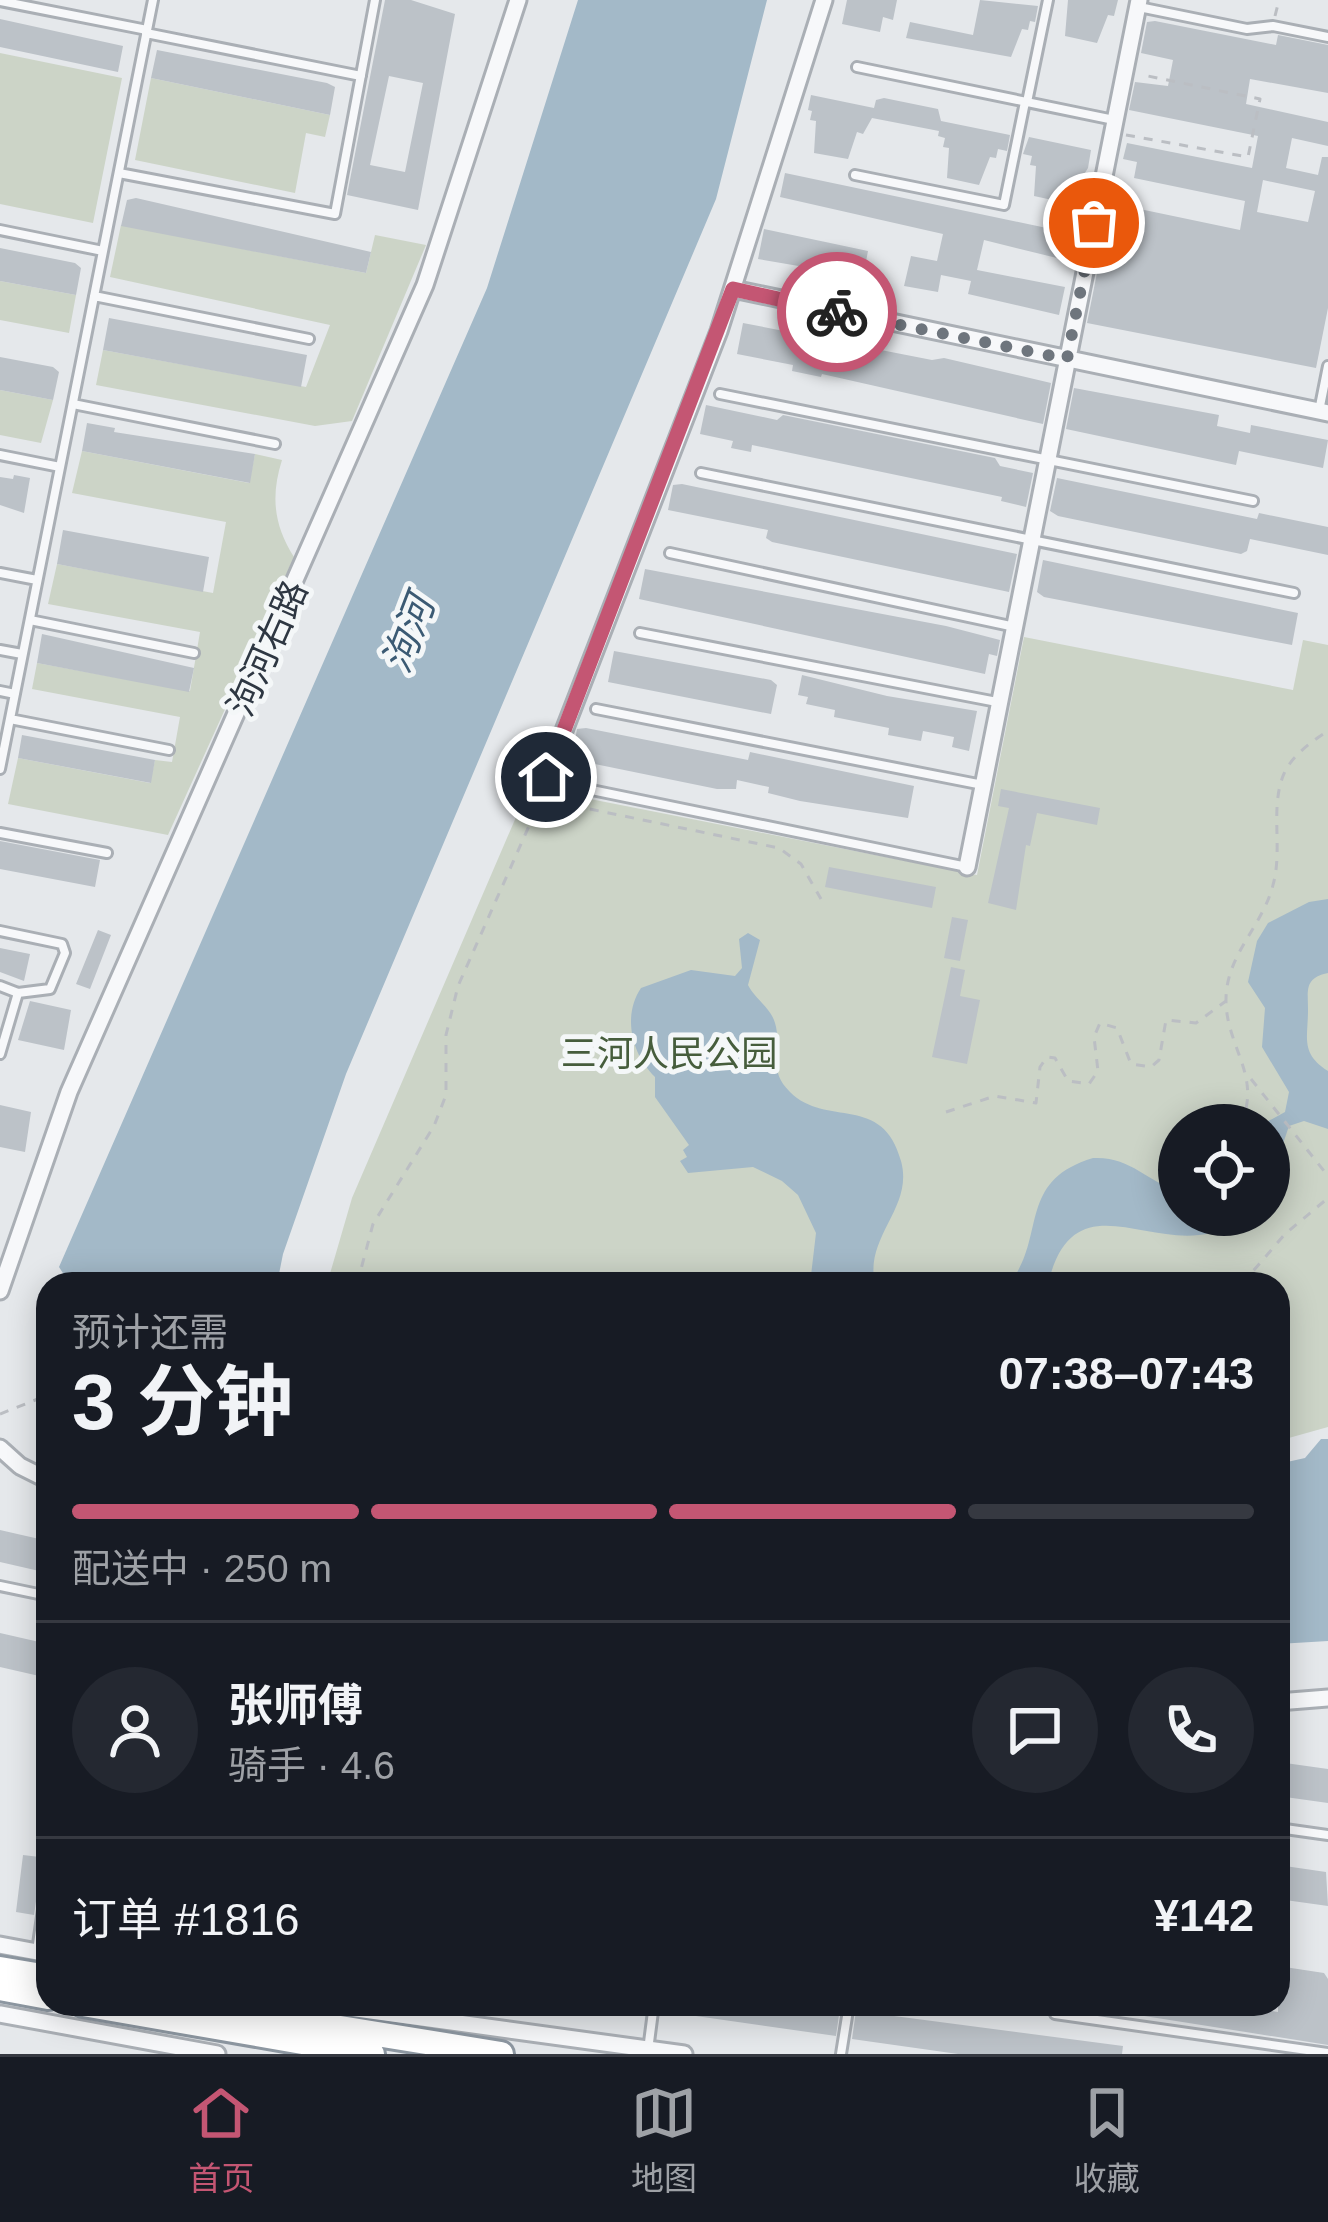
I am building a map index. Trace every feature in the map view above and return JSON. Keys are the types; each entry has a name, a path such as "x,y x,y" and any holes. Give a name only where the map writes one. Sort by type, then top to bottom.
{"highway":[{"path":"0,1969 36,1965"},
{"path":"0,1988 36,1995"},
{"path":"241,2016 373,2026 407,2020 501,2054"},
{"path":"290,2016 373,2026"}],"street":[{"name":"泃河右路","path":"0,1291 69,1092 425,285 518,0"},
{"path":"546,777 733,289 824,0"},
{"path":"967,867 1138,3"},
{"path":"733,289 1324,412"},
{"path":"0,1448 36,1474"},
{"path":"1290,1701 1328,1698"},
{"path":"0,1945 36,1962"},
{"path":"0,2014 217,2054"},
{"path":"407,2020 684,2054"}],"lane":[{"path":"0,766 153,0"},
{"path":"119,173 335,214 375,0"},
{"path":"855,175 1004,206 1048,0"},
{"path":"0,1 361,76"},
{"path":"1138,3 1247,28 1273,26 1328,37"},
{"path":"857,67 1026,102 1114,126"},
{"path":"0,230 103,251"},
{"path":"94,296 309,339"},
{"path":"1324,412 1328,366"},
{"path":"720,394 1253,501"},
{"path":"73,404 275,444"},
{"path":"0,454 60,466"},
{"path":"701,472 1294,593"},
{"path":"670,553 1015,627"},
{"path":"0,573 38,580"},
{"path":"30,620 194,653"},
{"path":"640,633 1000,703"},
{"path":"0,650 23,655"},
{"path":"0,691 15,694"},
{"path":"596,709 983,785"},
{"path":"10,718 169,751"},
{"path":"577,787 967,867"},
{"path":"0,833 107,854"},
{"path":"0,931 62,944 65,953 50,989 18,993 0,986"},
{"path":"0,1054 18,993"},
{"path":"0,1586 36,1594"},
{"path":"1290,1830 1328,1835"},
{"path":"648,2052 652,2016"},
{"path":"842,2054 847,2016"},
{"path":"1069,2016 1328,2053"}],"path":[{"path":"1114,126 1248,157 1260,99 1125,71"},
{"path":"1328,731 1312,741 1282,779 1276,875 1265,908 1237,952 1226,1001 1231,1034 1248,1074 1328,1176"},
{"path":"365,1272 373,1224 442,1107 449,1011 541,799 779,848 801,864 821,899"},
{"path":"946,1112 995,1096 1036,1103 1040,1066 1048,1057 1055,1058 1068,1081 1089,1084 1098,1072 1094,1037 1100,1023 1116,1026 1131,1064 1151,1067 1159,1060 1166,1020 1196,1023 1226,1001"},
{"path":"1246,1104 1248,1074"},
{"path":"1252,1272 1285,1234 1328,1198"},
{"path":"0,1414 36,1400"}],"green space":[{"path":"0,53 122,78 93,223 0,204"},
{"path":"151,78 330,115 325,137 306,133 295,193 135,160"},
{"path":"121,225 366,273 375,235 426,245 352,421 315,426 96,385 103,350 306,387 330,325 110,277"},
{"path":"0,281 76,295 69,333 0,320"},
{"path":"0,390 53,400 41,443 0,435"},
{"path":"82,451 249,483 255,454 282,460 276,509 294,557 168,835 8,804 18,758 150,783 155,760 172,762 180,717 32,689 37,663 190,691 200,632 48,604 57,564 213,593 226,522 72,493"},
{"name":"三河人民公园","path":"1024,637 1293,690 1303,640 1328,645 1328,1427 1290,1438 1290,1272 330,1272 352,1198 529,787 977,875"}],"water":[{"name":"泃河","path":"578,0 767,0 716,199 346,1074 279,1272 62,1272 59,1267 487,288"},
{"path":"1328,899 1328,973 1309,986 1307,1037 1313,1058 1328,1071 1328,1129 1304,1121 1290,1126 1289,1092 1262,1047 1265,1008 1248,982 1257,941 1268,923 1309,902"},
{"path":"748,933 760,940 748,985 775,1023 777,1067 783,1084 804,1103 867,1119 893,1140 901,1161 901,1193 876,1251 874,1272 811,1272 816,1233 798,1195 782,1181 753,1167 688,1173 680,1161 687,1157 683,1150 689,1145 655,1097 655,1077 635,1047 631,1023 635,999 641,988 691,970 735,976 742,968 739,939"},
{"path":"1093,1158 1128,1165 1158,1182 1158,1233 1090,1228 1073,1236 1052,1272 1016,1272 1036,1212 1053,1181"},
{"path":"1321,1439 1328,1439 1328,1641 1290,1643 1290,1461 1305,1458"}],"building":[{"path":"385,0 411,0 455,14 418,210 347,195","holes":["389,76 423,83 405,172 370,165"]},
{"path":"847,0 897,0 893,20 883,17 880,32 842,24"},
{"path":"980,0 1038,6 1035,22 1030,21 1028,30 1022,29 1011,57 906,38 910,22 973,35"},
{"path":"1068,0 1118,0 1097,43 1065,36"},
{"path":"0,19 123,46 118,72 0,47"},
{"path":"1147,22 1276,45 1278,35 1328,45 1328,93 1250,79 1246,104 1328,122 1328,146 1292,138 1286,168 1318,175 1322,157 1328,157 1328,308 1316,368 1087,323 1111,203 1240,230 1245,201 1134,178 1137,162 1123,159 1127,143 1252,168 1258,136 1129,110 1135,82 1168,86 1173,60 1141,53","holes":["1263,180 1315,191 1308,222 1257,212"]},
{"path":"157,50 327,83 335,87 330,115 151,78"},
{"path":"811,95 874,108 876,100 884,98 938,109 941,121 1010,135 1007,151 998,149 996,158 990,157 979,185 947,178 949,148 943,147 945,138 938,136 939,131 872,118 863,134 857,132 848,159 814,153 816,121 810,120 812,111 808,110"},
{"path":"1029,137 1091,150 1088,168 1083,176 1077,175 1066,203 1034,196 1036,166 1030,165 1032,156 1023,154"},
{"path":"785,173 1075,234 1069,261 984,240 977,270 1065,287 1059,315 968,294 971,281 941,275 938,292 904,286 911,256 937,261 943,234 780,197"},
{"path":"136,198 371,252 366,273 121,226 127,200"},
{"path":"764,229 868,251 863,277 758,259"},
{"path":"0,248 75,263 81,268 76,295 0,281"},
{"path":"109,318 307,355 301,387 103,350"},
{"path":"743,323 932,360 944,358 1051,383 1043,424 792,371 793,365 737,354"},
{"path":"0,357 53,367 59,372 53,400 0,390"},
{"path":"1074,388 1219,415 1217,426 1250,433 1251,425 1328,440 1323,468 1239,451 1236,465 1066,429"},
{"path":"706,405 777,420 783,415 995,458 1000,466 1033,473 1026,507 1001,501 1002,497 752,445 751,452 731,448 733,441 700,434"},
{"path":"87,423 115,428 114,432 255,454 250,483 82,451"},
{"path":"14,475 30,478 24,513 0,505 0,477 13,479"},
{"path":"1057,478 1257,519 1259,513 1328,527 1328,555 1250,539 1247,551 1241,554 1058,516 1050,511"},
{"path":"673,485 1017,554 1009,592 772,542 766,538 768,530 668,510"},
{"path":"63,530 209,557 203,592 57,564"},
{"path":"1043,560 1298,613 1292,645 1044,597 1037,592"},
{"path":"645,569 946,626 1000,640 997,656 989,654 985,674 639,599"},
{"path":"42,634 194,668 189,692 37,663"},
{"path":"614,651 771,680 777,685 771,714 608,682"},
{"path":"802,675 977,711 969,751 952,747 954,737 923,731 921,741 888,735 889,728 834,717 835,710 806,704 808,697 798,695"},
{"path":"577,729 748,760 750,752 914,786 908,818 800,801 737,780 736,789 717,789 585,762 572,757"},
{"path":"22,735 155,760 151,783 18,758"},
{"path":"1001,789 1100,808 1097,825 1037,813 1030,846 1026,845 1016,910 988,903 1009,808 998,806"},
{"path":"0,841 100,860 95,887 0,869"},
{"path":"829,867 936,887 932,908 825,887"},
{"path":"952,917 968,920 960,961 944,958"},
{"path":"98,930 111,935 90,989 76,984"},
{"path":"0,948 30,954 24,981 0,972"},
{"path":"951,967 965,970 960,996 980,1000 967,1064 932,1057"},
{"path":"30,1001 71,1010 64,1050 18,1040"},
{"path":"0,1105 31,1112 25,1152 0,1147"},
{"path":"0,1530 36,1538 36,1570 0,1562"},
{"path":"0,1633 36,1641 36,1675 0,1667"},
{"path":"1290,1764 1328,1769 1328,1803 1290,1798"},
{"path":"23,1855 36,1857 34,1915 16,1912"},
{"path":"1290,1867 1326,1872 1328,1906 1290,1901"},
{"path":"1290,1968 1324,1973 1328,1979 1328,2045 1144,2016 1290,2016"},
{"path":"696,2016 839,2016 836,2036"},
{"path":"855,2016 894,2016 1123,2046 1122,2054 958,2054 852,2039"}],"way so far":[{"path":"837,312 1067,359 1094,223"}],"route":[{"path":"546,777 733,289 837,312"}]}
